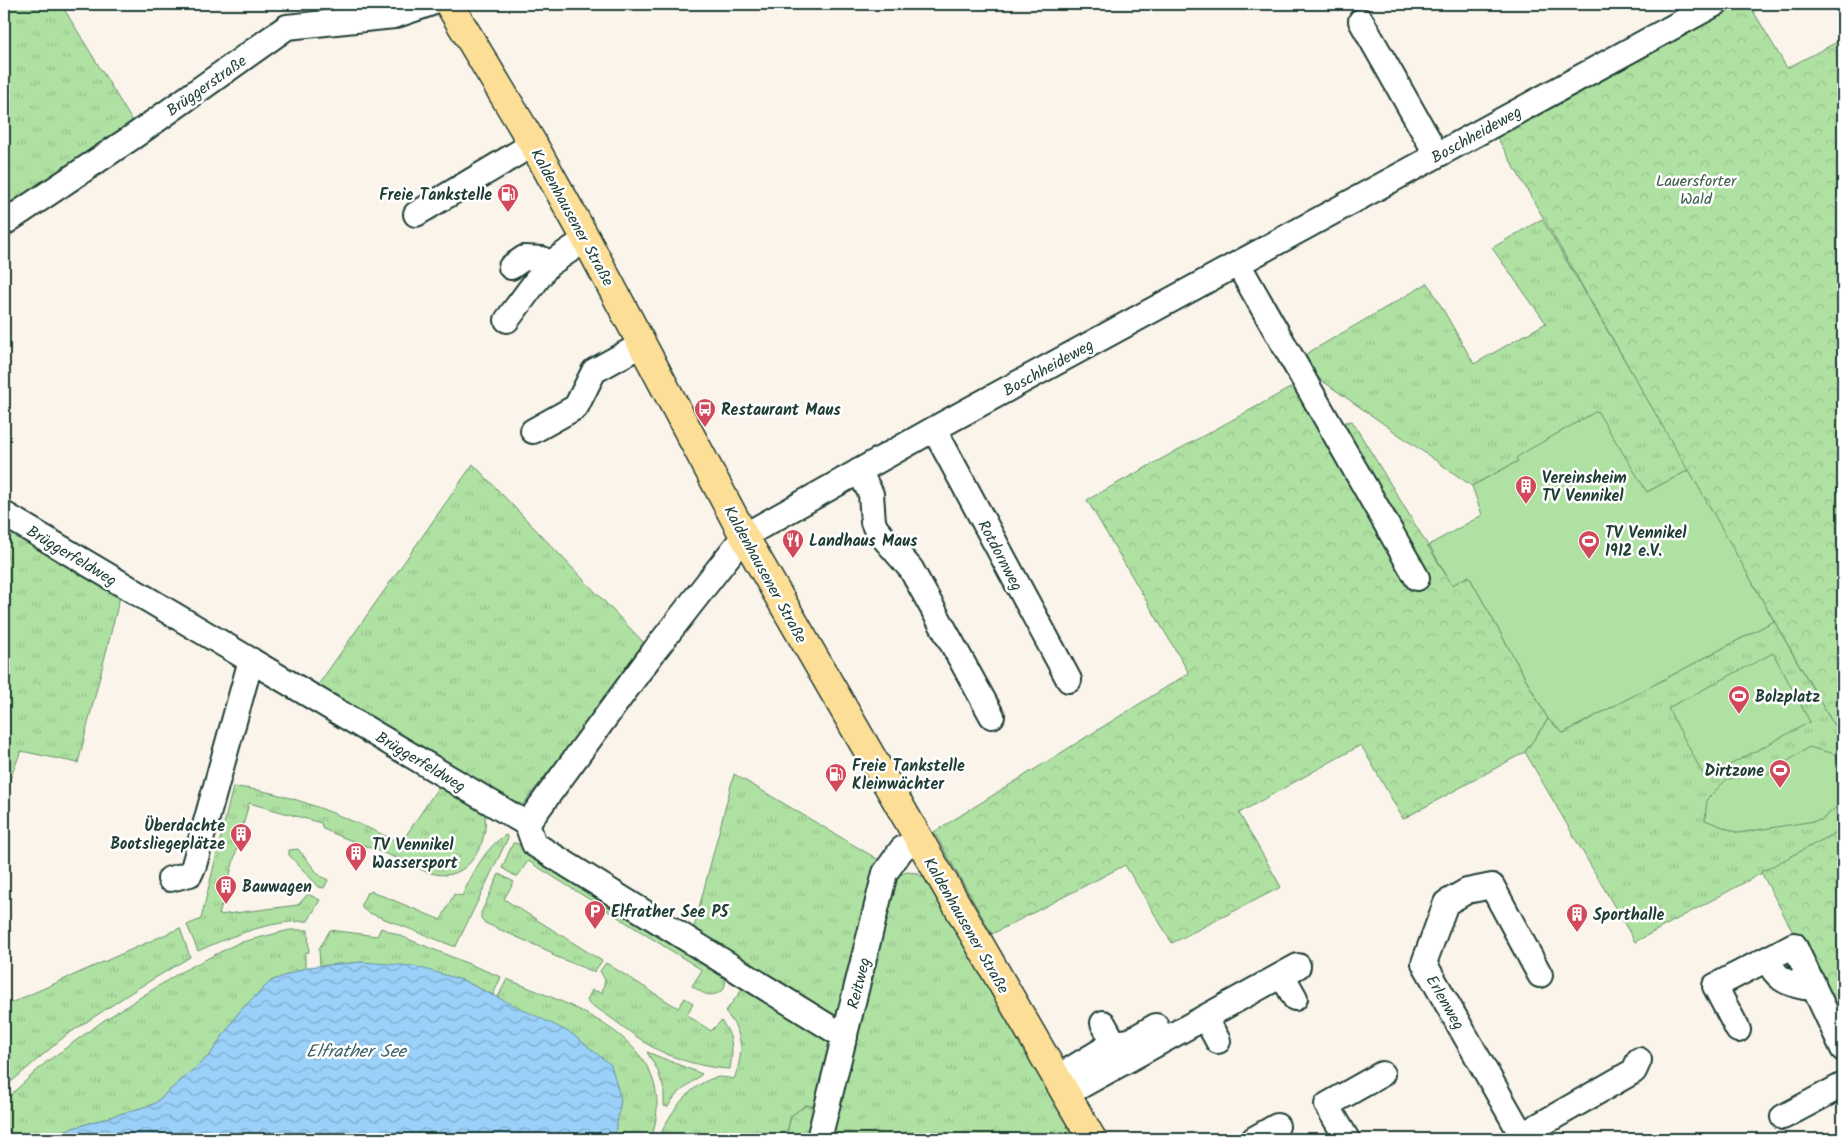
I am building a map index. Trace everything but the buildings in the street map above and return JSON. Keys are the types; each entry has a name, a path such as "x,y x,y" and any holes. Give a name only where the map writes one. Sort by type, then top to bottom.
{"main road":[{"name":"Kaldenhausener Straße","path":"448,4 533,144 586,239 744,536 1092,1139"}],"street":[{"name":"Brüggerstraße","path":"4,223 137,134 287,27 394,16 430,4"},
{"name":"Boschheideweg","path":"744,536 859,470 1714,4"},
{"path":"1361,21 1437,155"},
{"path":"416,214 533,144"},
{"path":"507,320 548,265 586,239"},
{"path":"511,267 524,258 542,259 548,265"},
{"path":"1238,264 1417,578"},
{"path":"533,431 576,407 594,371 643,344"},
{"name":"Rotdornweg","path":"934,430 1069,680"},
{"path":"859,470 871,494 873,522 876,529 911,569 992,716"},
{"name":"Brüggerfeldweg","path":"4,514 527,824"},
{"path":"744,536 655,650 527,824 534,844 845,1037"},
{"path":"170,879 190,874 194,865 251,660"},
{"name":"Reitweg","path":"819,1139 885,873 902,849 918,839"},
{"name":"Erlenweg","path":"1523,1137 1424,962 1446,903 1467,891 1492,886 1540,975"},
{"path":"1738,1030 1715,986 1794,945 1843,1049"},
{"path":"1767,960 1774,974 1790,984 1804,987 1812,982"},
{"path":"1061,1086 1205,1017 1284,970"},
{"path":"1061,1086 1109,1033 1130,1041 1246,976 1284,970"},
{"path":"1284,970 1295,998"},
{"path":"1205,1017 1218,1041"},
{"path":"1523,1137 1634,1071 1639,1060"},
{"path":"1347,1139 1327,1105 1382,1074"},
{"path":"1783,1117 1843,1086"},
{"path":"1254,1139 1277,1126"}],"green space":[{"path":"4,4 61,4 136,127 4,216"},
{"name":"Lauersforter Wald","path":"1727,4 1749,4 1787,68 1843,39 1843,741 1494,132"},
{"path":"1542,219 1689,470 1647,492 1518,461 1472,486 1314,375 1301,357 1428,283 1474,364 1546,323 1492,248"},
{"path":"1301,382 1323,426 1352,421 1452,585 1469,576 1548,719 1525,752 1403,819 1361,745 1239,813 1281,887 1172,943 1125,865 992,934 934,832 1189,673 1087,500"},
{"name":"TV Vennikel 1912 e.V.","path":"1597,411 1647,492 1689,470 1774,621 1563,733 1548,719 1469,576 1452,585 1429,545 1482,515 1472,486 1518,461 1516,458 1523,453"},
{"path":"473,464 647,646 520,808 316,688"},
{"path":"4,521 121,593 78,763 21,751 9,781 4,780"},
{"path":"1774,621 1843,741 1843,829 1635,942 1525,752 1548,719 1563,733"},
{"name":"Bolzplatz","path":"1773,653 1810,722 1705,778 1668,708"},
{"name":"Dirtzone","path":"1809,747 1835,754 1843,766 1843,802 1821,820 1738,833 1705,820 1707,799 1727,779 1768,774"},
{"path":"734,774 884,863 839,1023 693,931"},
{"path":"443,780 474,795 483,808 485,819 485,832 475,856 456,873 445,875 424,871 332,833 323,829 321,823 249,803 219,915 298,905 308,894 320,900 308,921 265,926 198,951 187,925 201,919 233,787 254,789 297,800 340,816 401,843"},
{"path":"1843,829 1843,1006 1835,1011 1761,872"},
{"path":"506,835 508,838 456,946 367,912 362,908 367,892 370,893 371,891 441,920 454,894 462,896 485,854 498,840"},
{"path":"513,843 516,843 725,971 727,976 724,989 712,995 704,994 692,986 702,970 528,861 517,877 502,868"},
{"path":"298,849 320,876 328,880 324,888 319,887 289,855 289,850"},
{"path":"907,872 917,873 925,879 1077,1139 829,1139 890,888 897,876"},
{"path":"499,874 514,882 504,899 602,961 594,972 552,955 553,953 485,923 481,918 481,913"},
{"path":"180,928 190,957 65,1036 4,1088 4,1006"},
{"path":"381,928 501,977 493,995 462,980 362,962 320,966 319,949 330,930 377,936"},
{"path":"290,930 308,930 309,952 305,953 305,968 271,981 239,1012 210,1055 154,1104 63,1131 52,1139 4,1139 4,1101 45,1063 103,1021 179,973 238,943"},
{"path":"606,963 678,1008 685,998 693,1003 687,1015 711,1031 721,1021 728,1032 732,1044 730,1069 695,1064 659,1051 589,1004 587,1000 592,990 602,993 605,980 600,971"},
{"path":"507,979 563,1002 591,1016 617,1033 638,1053 652,1077 657,1105 651,1139 614,1139 616,1136 498,997"},
{"path":"744,987 834,1040 820,1108 806,1105 791,1116 787,1133 772,1139 751,1136 744,1139 659,1139 673,1111 696,1087 716,1077 734,1079 741,1052 739,1036 725,1012"},
{"path":"647,1052 702,1074 675,1096 668,1107 664,1106 664,1090 658,1071"},
{"path":"806,1105 820,1108 812,1139 772,1139 787,1133 791,1116"}],"water":[{"name":"Elfrather See","path":"362,962 414,966 462,980 571,1033 611,1065 621,1100 614,1139 52,1139 63,1131 154,1104 210,1055 239,1012 271,981 307,967"}],"place":[{"name":"Freie Tankstelle","path":"508,213"},
{"name":"Restaurant Maus","path":"705,428"},
{"name":"Vereinsheim TV Vennikel","path":"1526,505"},
{"name":"Landhaus Maus","path":"793,559"},
{"name":"TV Vennikel 1912 e.V.","path":"1589,560"},
{"name":"Bolzplatz","path":"1739,715"},
{"name":"Dirtzone","path":"1780,789"},
{"name":"Freie Tankstelle Kleinwächter","path":"836,793"},
{"name":"Überdachte Bootsliegeplätze","path":"241,853"},
{"name":"TV Vennikel Wassersport","path":"356,872"},
{"name":"Bauwagen","path":"226,905"},
{"name":"Elfrather See P5","path":"595,930"},
{"name":"Sporthalle","path":"1577,933"}]}
